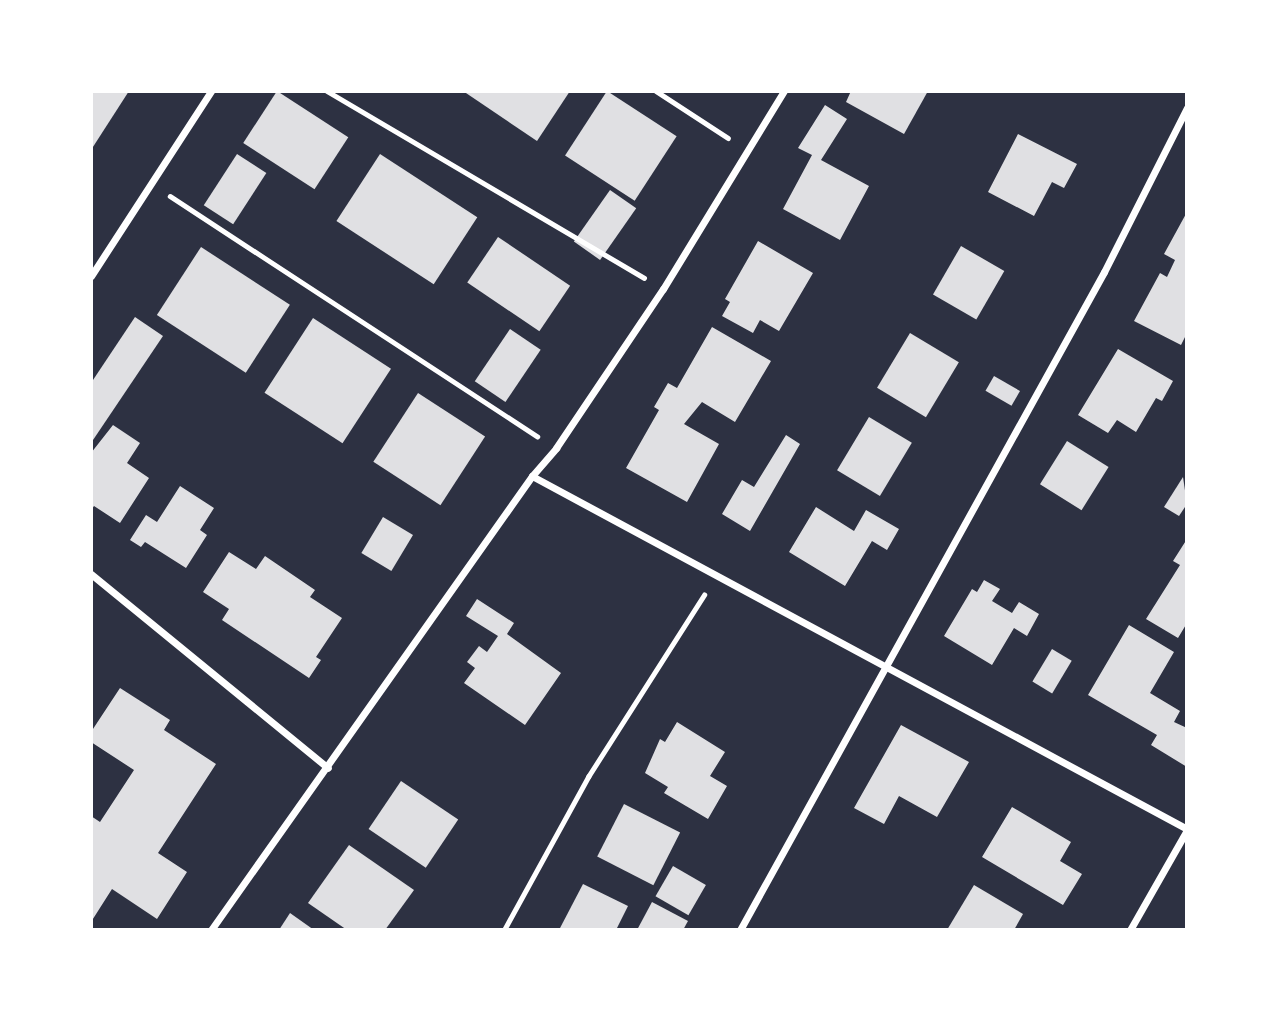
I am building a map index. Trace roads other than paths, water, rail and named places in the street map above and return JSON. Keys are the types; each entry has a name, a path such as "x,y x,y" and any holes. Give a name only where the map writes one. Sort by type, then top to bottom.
{"street":[{"path":"91,276 211,91"},
{"path":"211,930 532,476 556,449 663,289 784,91"},
{"path":"740,930 1104,271 1187,108"},
{"path":"532,476 1187,829 1130,930"},
{"path":"91,574 328,768"}]}
